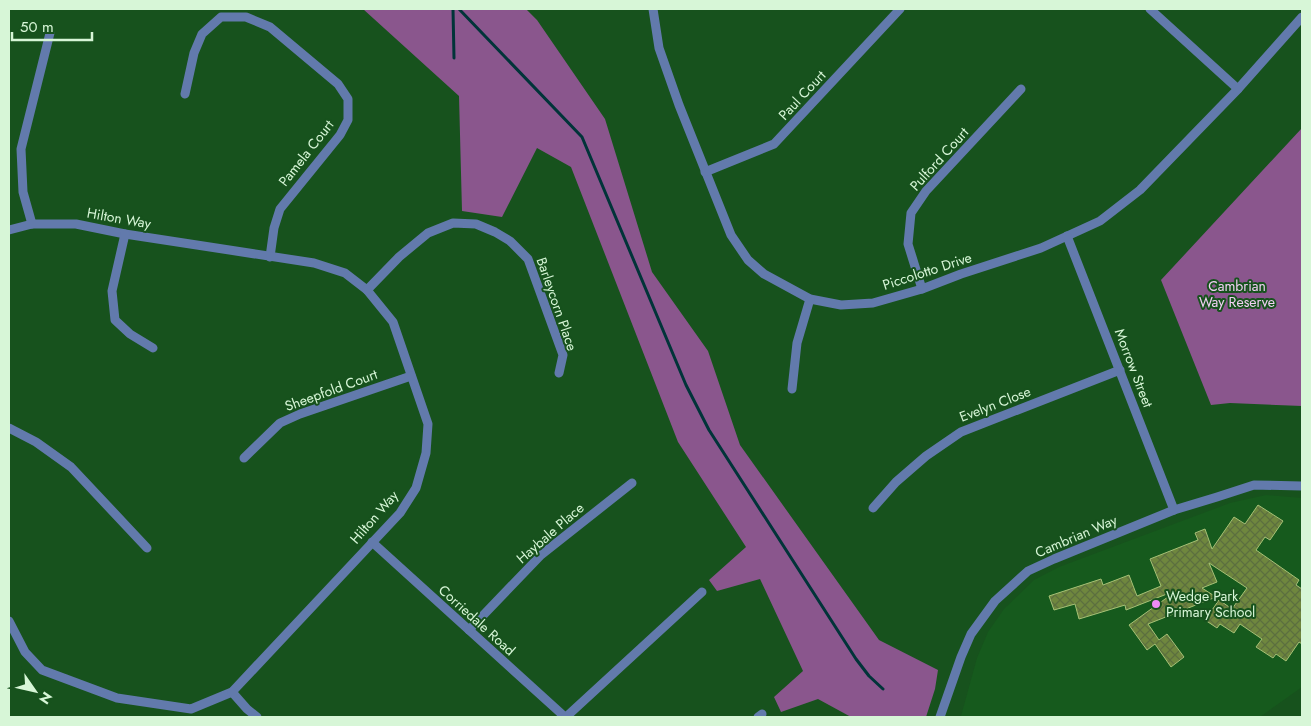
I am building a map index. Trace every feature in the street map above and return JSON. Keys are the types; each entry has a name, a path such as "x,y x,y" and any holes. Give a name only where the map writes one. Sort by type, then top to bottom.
{"street":[{"name":"Piccolotto Drive","path":"653,9 659,48 679,105 731,235 748,260 764,274 810,299 841,305 874,303 922,289 960,274 1041,248 1100,221 1140,190 1238,89 1302,16"},
{"name":"Paul Court","path":"705,172 774,144 900,9"},
{"path":"1150,9 1238,89"},
{"name":"Pamela Court","path":"185,94 194,53 202,34 221,16 246,16 270,27 338,84 348,99 348,120 340,135 280,209 274,228 270,257"},
{"path":"32,224 23,192 21,149 50,33"},
{"name":"Pulford Court","path":"922,289 908,244 911,213 926,191 1021,89"},
{"name":"Barleycorn Place","path":"367,290 399,257 428,233 453,223 476,224 495,232 510,241 528,259 563,355 559,373"},
{"name":"Hilton Way","path":"9,230 32,224 76,224 125,234 314,263 345,273 367,290 393,322 428,424 426,453 416,488 400,513 232,692 191,709 117,698 42,670 25,652 9,621"},
{"path":"125,234 112,291 115,320 130,334 153,348"},
{"name":"Morrow Street","path":"1067,236 1174,510"},
{"path":"792,389 796,343 810,299"},
{"name":"Evelyn Close","path":"873,508 896,482 926,456 961,432 1120,370"},
{"name":"Sheepfold Court","path":"244,458 280,423 300,414 411,376"},
{"path":"9,428 36,442 71,467 147,548"},
{"name":"Haybale Place","path":"469,630 541,555 632,483"},
{"name":"Cambrian Way","path":"940,717 971,634 995,601 1008,587 1028,571 1174,510 1254,486 1302,486"},
{"name":"Corriedale Road","path":"372,542 565,717"},
{"path":"565,717 702,592"},
{"path":"232,692 257,717"}],"shaded area":[{"name":"Wedge Park Primary School","path":"1266,495 1302,498 1302,687 1260,717 961,716 977,658 988,632 1004,609 1034,580 1059,567 1230,503"}],"green space":[{"path":"363,9 526,9 537,20 605,119 652,272 708,351 740,445 879,640 938,670 935,689 926,717 851,717 818,699 781,712 774,697 803,671 760,579 717,591 709,580 746,547 678,442 571,167 537,148 502,217 462,211 459,96"},
{"name":"Cambrian Way Reserve","path":"1302,128 1302,406 1230,403 1211,405 1161,280"}],"building":[{"path":"1258,505 1283,521 1270,540 1265,537 1256,550 1299,580 1296,585 1302,589 1302,644 1299,642 1286,661 1276,654 1273,658 1256,647 1262,639 1240,624 1234,633 1220,624 1217,628 1205,620 1219,600 1232,609 1247,588 1209,563 1217,582 1202,588 1216,597 1148,624 1159,640 1167,634 1184,657 1171,667 1155,644 1147,650 1129,625 1172,594 1172,592 1126,610 1125,605 1079,619 1075,604 1054,610 1049,596 1101,579 1103,585 1129,575 1137,596 1161,586 1150,559 1198,540 1195,533 1205,529 1212,549 1234,517 1245,524"}],"waterway":[{"path":"453,9 454,58"},
{"path":"459,9 582,137 686,385 709,430 856,659 869,676 883,689"}],"place":[{"name":"Wedge Park Primary School","path":"1156,604"}]}
